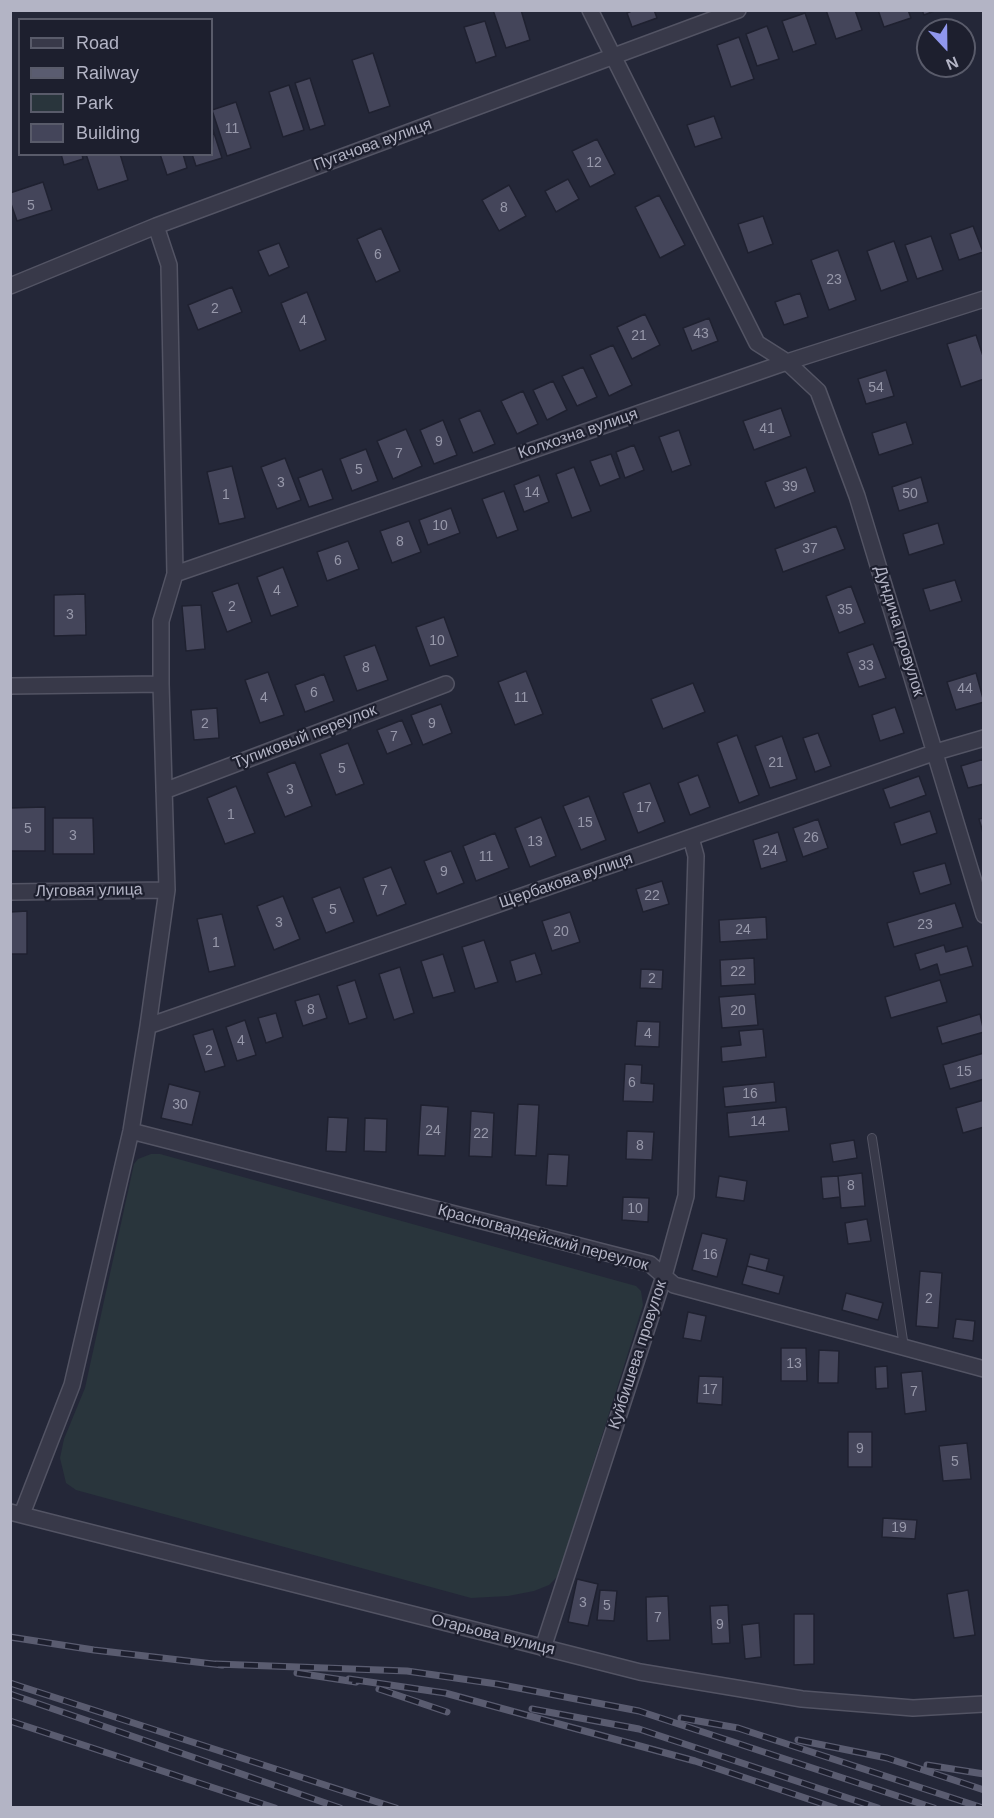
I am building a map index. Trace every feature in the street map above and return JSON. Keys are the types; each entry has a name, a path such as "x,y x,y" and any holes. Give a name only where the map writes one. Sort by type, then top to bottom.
{"street":[{"name":"Дундича провулок","path":"590,10 757,343 787,362 818,391 857,496 984,915"},
{"name":"Пугачова вулиця","path":"10,286 156,226 738,10"},
{"path":"16,1513 72,1385 130,1131 148,1026 167,890 161,621 175,574 169,265 156,226"},
{"name":"Колхозна вулиця","path":"175,574 787,362 984,299"},
{"path":"10,686 161,684"},
{"name":"Тупиковый переулок","path":"164,791 446,684"},
{"name":"Щербакова вулиця","path":"148,1026 936,752 984,738"},
{"name":"Куйбишева провулок","path":"543,1648 664,1276 686,1196 696,856 691,838"},
{"name":"Луговая улица","path":"10,892 167,890"},
{"name":"Красногвардейский переулок","path":"130,1131 650,1264 674,1285 984,1369"},
{"name":"Огарьова вулиця","path":"16,1513 640,1672 802,1699 913,1708 984,1704"}],"lane":[{"path":"872,1138 904,1348"}],"green space":[{"path":"151,1154 160,1154 636,1286 641,1291 643,1305 558,1576 549,1585 534,1591 508,1596 471,1598 76,1490 66,1483 60,1458 64,1439 85,1388 134,1164 138,1159"}],"building":[{"path":"493,10 521,10 530,40 506,48"},
{"path":"634,10 654,10 657,18 632,27 627,13"},
{"path":"826,10 855,10 862,30 836,39"},
{"path":"878,10 908,10 911,18 884,27"},
{"path":"922,10 937,10 924,15"},
{"path":"805,13 816,44 793,52 782,21"},
{"path":"485,21 496,56 476,63 464,27"},
{"path":"767,26 779,59 757,66 746,34"},
{"path":"739,37 754,79 731,87 717,45"},
{"path":"373,53 390,106 369,113 352,60"},
{"path":"310,78 325,125 310,130 295,83"},
{"path":"289,85 304,130 283,137 269,92"},
{"path":"236,102 251,148 227,156 213,110"},
{"path":"714,116 722,138 695,147 687,125"},
{"path":"213,130 222,158 196,166 193,156 213,156"},
{"path":"597,139 615,174 590,187 572,151"},
{"path":"62,156 82,156 83,159 64,165"},
{"path":"87,156 121,156 128,180 98,190"},
{"path":"161,156 184,156 187,168 167,175"},
{"path":"568,179 579,199 556,212 545,191"},
{"path":"43,182 52,210 17,221 10,201 10,193"},
{"path":"509,185 526,216 499,231 482,200"},
{"path":"659,195 685,245 660,258 635,207"},
{"path":"763,216 773,244 748,253 738,224"},
{"path":"973,226 983,252 959,260 950,234"},
{"path":"381,228 400,271 376,282 357,239"},
{"path":"931,236 943,270 917,279 905,245"},
{"path":"894,241 908,281 881,291 867,251"},
{"path":"279,243 289,267 269,276 258,251"},
{"path":"838,250 856,300 829,310 811,260"},
{"path":"232,287 242,312 198,330 188,305"},
{"path":"307,292 326,340 300,351 281,303"},
{"path":"800,293 808,317 784,325 775,302"},
{"path":"645,314 660,345 632,359 617,327"},
{"path":"709,318 718,341 692,351 683,328"},
{"path":"976,335 984,359 984,379 961,387 947,344"},
{"path":"613,345 632,385 609,396 590,355"},
{"path":"583,367 597,397 577,406 562,376"},
{"path":"886,370 894,396 866,404 858,379"},
{"path":"553,381 567,410 547,420 533,390"},
{"path":"523,391 538,424 517,434 501,401"},
{"path":"781,408 791,436 754,450 743,421"},
{"path":"480,410 495,444 473,453 459,419"},
{"path":"443,420 457,455 434,464 420,430"},
{"path":"906,422 913,444 879,455 872,433"},
{"path":"406,429 422,466 393,479 377,441"},
{"path":"679,430 691,465 672,472 659,437"},
{"path":"634,445 644,470 625,478 616,452"},
{"path":"366,449 378,481 352,491 340,459"},
{"path":"611,454 620,478 600,486 590,461"},
{"path":"285,458 301,500 277,509 261,467"},
{"path":"232,466 245,518 219,524 207,472"},
{"path":"574,467 591,511 572,518 556,474"},
{"path":"806,467 815,492 775,508 765,482"},
{"path":"322,469 333,499 309,507 298,478"},
{"path":"539,475 549,502 524,512 514,485"},
{"path":"921,477 928,502 899,511 892,487"},
{"path":"504,491 518,530 497,538 482,499"},
{"path":"451,508 460,533 428,545 419,520"},
{"path":"409,521 421,552 392,563 380,531"},
{"path":"938,523 944,544 909,555 903,534"},
{"path":"836,526 845,549 783,572 775,549"},
{"path":"348,541 359,569 327,581 317,552"},
{"path":"283,567 298,606 271,616 257,577"},
{"path":"955,580 962,601 930,611 923,589"},
{"path":"238,583 252,622 227,632 212,592"},
{"path":"851,586 865,623 839,633 826,596"},
{"path":"85,594 86,635 54,636 54,595"},
{"path":"201,605 205,649 186,651 182,606"},
{"path":"444,617 458,656 430,666 416,627"},
{"path":"873,644 886,678 859,687 847,653"},
{"path":"375,645 388,680 357,691 344,656"},
{"path":"526,671 543,714 515,725 498,682"},
{"path":"268,672 284,715 260,723 245,680"},
{"path":"976,673 984,702 956,710 947,682"},
{"path":"324,674 334,701 305,712 295,685"},
{"path":"693,683 705,712 663,729 651,699"},
{"path":"441,704 452,733 423,745 411,715"},
{"path":"895,707 904,733 880,741 872,715"},
{"path":"217,708 219,738 194,740 191,710"},
{"path":"402,720 412,744 387,754 377,730"},
{"path":"818,733 831,766 815,772 803,738"},
{"path":"737,735 759,795 739,803 717,743"},
{"path":"782,736 797,779 770,788 755,746"},
{"path":"348,743 364,784 336,795 320,754"},
{"path":"984,759 984,784 968,788 961,766"},
{"path":"295,762 312,806 285,817 267,773"},
{"path":"698,775 710,807 690,815 678,783"},
{"path":"919,776 926,795 890,808 883,789"},
{"path":"650,783 665,822 638,833 623,793"},
{"path":"236,786 255,833 225,844 207,798"},
{"path":"589,796 606,840 581,850 563,806"},
{"path":"45,807 45,851 10,851 10,808"},
{"path":"930,811 937,833 901,845 894,823"},
{"path":"541,817 556,856 530,867 515,828"},
{"path":"53,818 93,818 94,854 53,854"},
{"path":"984,818 984,836 979,819"},
{"path":"818,819 828,848 803,857 793,828"},
{"path":"778,832 787,861 761,869 753,840"},
{"path":"495,833 509,868 476,881 463,846"},
{"path":"451,851 464,883 437,894 424,861"},
{"path":"945,863 951,884 920,894 913,872"},
{"path":"391,867 406,904 377,916 363,878"},
{"path":"662,881 669,904 643,912 636,889"},
{"path":"340,887 354,922 326,933 312,898"},
{"path":"283,896 300,939 274,950 257,906"},
{"path":"955,903 963,927 894,947 887,923"},
{"path":"27,911 27,954 10,954 10,912"},
{"path":"570,912 580,942 552,951 542,921"},
{"path":"222,914 235,966 209,972 197,919"},
{"path":"766,917 767,939 720,942 719,920"},
{"path":"484,940 498,982 475,989 462,947"},
{"path":"944,945 946,952 967,946 973,966 940,975 937,964 920,970 915,954"},
{"path":"535,953 542,974 516,982 510,961"},
{"path":"443,954 455,992 433,998 421,961"},
{"path":"754,958 755,984 721,986 720,960"},
{"path":"400,967 414,1013 394,1020 379,974"},
{"path":"641,969 663,970 662,989 640,988"},
{"path":"355,980 367,1018 349,1024 337,986"},
{"path":"940,980 947,1002 891,1018 885,997"},
{"path":"319,994 327,1018 303,1026 295,1001"},
{"path":"755,994 758,1025 722,1028 719,997"},
{"path":"276,1013 283,1037 266,1043 258,1018"},
{"path":"980,1014 984,1032 942,1044 937,1027"},
{"path":"245,1020 256,1055 237,1061 226,1027"},
{"path":"637,1021 660,1022 659,1047 635,1046"},
{"path":"213,1029 225,1066 205,1072 193,1035"},
{"path":"763,1029 766,1057 722,1062 721,1047 741,1045 739,1031"},
{"path":"984,1053 984,1079 950,1089 943,1065"},
{"path":"625,1064 642,1065 641,1083 654,1084 653,1102 623,1101"},
{"path":"774,1082 776,1102 725,1107 723,1087"},
{"path":"169,1084 200,1092 192,1125 161,1118"},
{"path":"984,1100 984,1127 963,1133 956,1108"},
{"path":"518,1104 539,1105 536,1156 515,1155"},
{"path":"421,1105 448,1107 445,1156 418,1155"},
{"path":"786,1107 789,1131 729,1137 727,1113"},
{"path":"471,1111 494,1113 492,1157 469,1156"},
{"path":"328,1117 348,1118 346,1152 326,1151"},
{"path":"365,1118 387,1119 386,1152 364,1151"},
{"path":"627,1131 654,1132 652,1160 626,1159"},
{"path":"854,1140 857,1158 833,1162 830,1144"},
{"path":"548,1154 569,1155 567,1186 546,1185"},
{"path":"862,1173 865,1206 841,1208 838,1176"},
{"path":"719,1176 747,1181 744,1201 716,1197"},
{"path":"838,1176 840,1197 823,1199 821,1177"},
{"path":"623,1197 649,1198 648,1222 622,1220"},
{"path":"867,1219 871,1241 848,1244 845,1223"},
{"path":"702,1233 727,1239 717,1277 692,1270"},
{"path":"750,1254 769,1259 766,1271 747,1266"},
{"path":"747,1266 784,1276 779,1294 742,1284"},
{"path":"920,1271 942,1273 938,1328 916,1326"},
{"path":"846,1293 883,1303 878,1320 842,1310"},
{"path":"688,1312 706,1316 701,1341 683,1338"},
{"path":"956,1319 975,1321 973,1341 953,1338"},
{"path":"781,1348 806,1348 807,1381 781,1381"},
{"path":"819,1350 839,1351 838,1383 818,1383"},
{"path":"887,1366 888,1388 876,1389 875,1367"},
{"path":"922,1371 926,1411 905,1414 901,1373"},
{"path":"699,1376 723,1377 722,1405 697,1403"},
{"path":"848,1432 872,1432 872,1467 848,1467"},
{"path":"967,1443 971,1479 943,1481 939,1446"},
{"path":"883,1518 917,1520 915,1539 882,1537"},
{"path":"577,1579 598,1584 588,1626 568,1622"},
{"path":"600,1590 617,1591 614,1621 597,1620"},
{"path":"968,1590 975,1635 954,1638 947,1594"},
{"path":"668,1596 670,1640 647,1641 646,1597"},
{"path":"728,1605 730,1643 712,1644 710,1606"},
{"path":"794,1614 814,1614 814,1664 794,1665"},
{"path":"759,1623 761,1657 745,1659 742,1625"}],"railway":[{"path":"10,1637 94,1650 222,1665"},
{"path":"216,1664 407,1671 497,1684 639,1711 934,1808"},
{"path":"297,1673 356,1682"},
{"path":"349,1679 445,1693 695,1761 835,1808"},
{"path":"10,1683 396,1808"},
{"path":"379,1689 447,1712"},
{"path":"10,1694 340,1808"},
{"path":"532,1709 639,1729 878,1808"},
{"path":"681,1718 738,1728 983,1808"},
{"path":"10,1721 275,1808"},
{"path":"798,1740 887,1758 984,1790"},
{"path":"927,1765 984,1774"}]}
